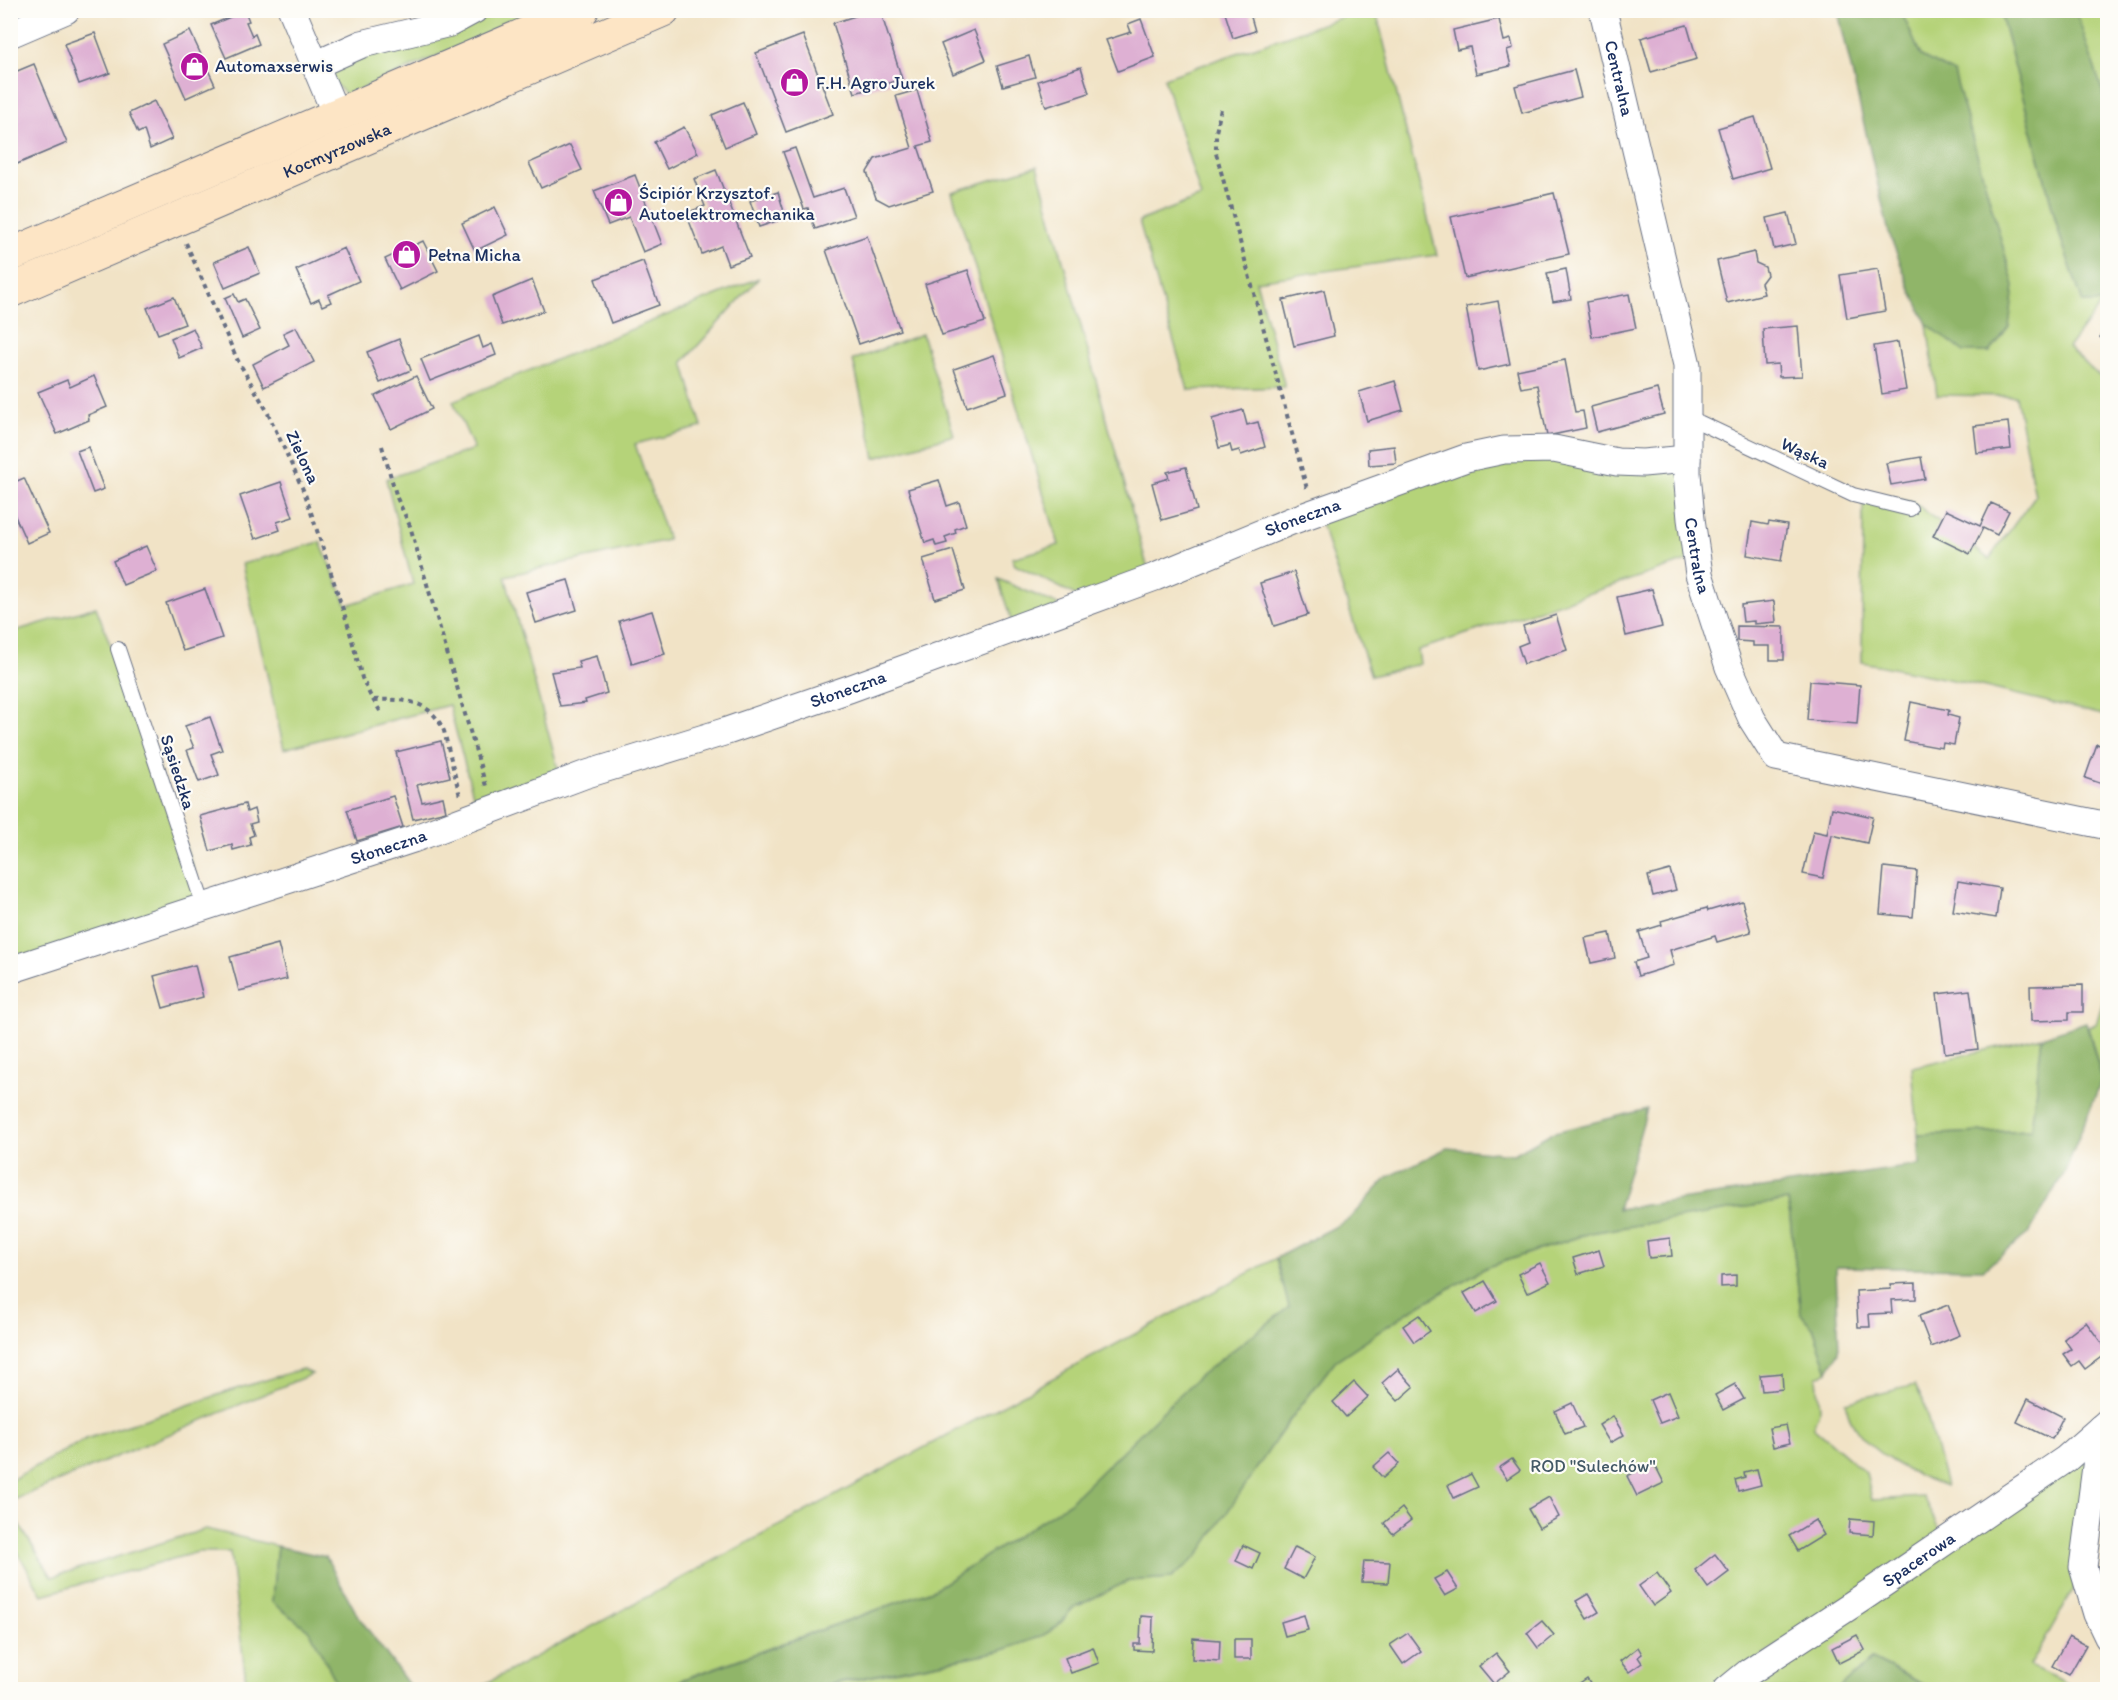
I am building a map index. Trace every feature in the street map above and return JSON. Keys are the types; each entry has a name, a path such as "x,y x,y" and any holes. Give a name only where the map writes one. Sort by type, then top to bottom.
{"main road":[{"name":"Kocmyrzowska","path":"10,255 337,117 582,10"},
{"name":"Kocmyrzowska","path":"10,291 663,10"}],"street":[{"path":"10,34 66,10"},
{"path":"292,10 337,117"},
{"path":"315,65 362,44 450,23 474,10"},
{"name":"Centralna","path":"1603,10 1687,365 1687,459 1691,519 1699,574 1730,667 1752,719 1776,757 2108,826"},
{"name":"Słoneczna","path":"10,970 466,820 584,775 849,689 1155,577 1314,513 1466,458 1504,450 1554,449 1617,462 1642,463 1687,459"},
{"path":"2104,1425 2083,1567 2097,1614 2108,1637"},
{"name":"Spacerowa","path":"1727,1689 2066,1459 2104,1425"}],"lane":[{"name":"Wąska","path":"1688,417 1854,495 1910,509"},
{"name":"Sąsiedzka","path":"118,649 204,907"}],"path":[{"path":"1221,109 1216,132 1216,153 1314,513"},
{"name":"Zielona","path":"176,219 220,324 266,409 305,494 348,625 362,678 382,714"},
{"path":"382,446 397,498 410,526 493,810"},
{"path":"374,700 412,701 441,723 466,820"}],"green space":[{"path":"503,11 541,11 347,95 333,82 329,72 366,54 438,39"},
{"path":"1360,11 1376,11 1437,255 1256,281 1285,387 1188,390 1139,221 1201,197 1164,78"},
{"path":"1838,11 1901,11 1921,56 1954,73 2014,286 2009,327 1990,352 1964,352 1927,324 1909,286 1889,233"},
{"path":"1901,11 2000,11 2060,236 2083,303 2102,303 2068,348 2107,383 2107,716 1977,685 1862,662 1863,493 1913,502 1989,559 2035,496 2016,396 1937,395 1927,324 1964,351 2014,286 1954,74 1921,56"},
{"path":"2000,11 2076,11 2107,105 2108,297 2102,303 2083,303 2060,236"},
{"path":"2076,11 2107,11 2107,105 2078,19"},
{"path":"1037,166 1149,573 1079,597 1015,565 1012,558 1059,545 952,192"},
{"path":"759,278 683,362 702,427 635,444 668,540 505,576 561,779 477,810 449,705 284,749 242,564 320,542 347,605 413,584 386,479 474,449 453,401"},
{"path":"922,334 954,435 875,458 853,360"},
{"path":"1506,455 1681,463 1693,559 1418,650 1420,664 1371,676 1319,517"},
{"path":"998,579 1061,606 1012,623"},
{"path":"96,607 165,787 204,899 11,965 11,632"},
{"path":"2107,988 2107,1081 2102,1079 2088,1026 2096,1024"},
{"path":"2086,1022 2102,1079 2064,1174 2029,1233 1983,1269 1836,1267 1839,1352 1828,1371 1813,1328 1801,1314 1788,1200 1590,1233 1487,1267 1410,1311 1335,1361 1286,1425 1197,1557 1171,1578 1128,1581 1073,1608 1057,1627 1040,1637 1000,1651 804,1689 666,1689 682,1680 935,1589 1069,1503 1198,1377 1289,1307 1276,1258 1348,1220 1388,1177 1447,1148 1514,1154 1551,1133 1647,1109 1618,1209 1920,1165 1918,1135 2031,1130 2042,1037"},
{"path":"2042,1037 2031,1130 1918,1135 1912,1067"},
{"name":"ROD \"Sulechów\"","path":"1788,1200 1801,1314 1813,1328 1828,1371 1817,1377 1820,1409 1813,1427 1866,1473 1872,1500 1923,1497 1941,1533 1715,1689 804,1690 1000,1651 1040,1637 1057,1627 1073,1608 1128,1581 1171,1578 1335,1361 1410,1311 1487,1267 1590,1233"},
{"path":"1276,1258 1289,1307 1198,1377 1069,1503 935,1589 683,1679 666,1689 474,1690"},
{"path":"302,1369 312,1374 11,1501 11,1480 86,1439"},
{"path":"1915,1385 1923,1401 1946,1486 1919,1476 1879,1452 1858,1432 1848,1414 1845,1402"},
{"path":"2095,1441 2081,1576 2030,1666 2074,1689 1933,1689 1872,1659 1839,1689 1744,1690"},
{"path":"10,1510 52,1577 206,1529 277,1546 272,1602 310,1631 340,1689 247,1689 230,1552 198,1552 42,1595 11,1540"},
{"path":"277,1546 326,1557 358,1616 412,1689 340,1689 310,1631 272,1602"},
{"path":"1872,1659 1933,1689 1839,1689"}],"building":[{"path":"880,10 902,79 855,93 833,23"},
{"path":"1224,10 1249,10 1255,31 1233,38"},
{"path":"245,11 249,21 246,22 252,36 255,34 259,44 226,58 211,25"},
{"path":"1141,19 1155,57 1118,71 1106,40 1131,32 1128,24"},
{"path":"1499,19 1504,41 1511,39 1513,48 1507,50 1511,66 1476,74 1470,47 1457,50 1453,30"},
{"path":"1687,25 1697,59 1651,72 1641,38"},
{"path":"974,30 986,60 953,74 941,44"},
{"path":"190,31 215,85 186,98 162,44"},
{"path":"95,33 110,73 79,84 64,44"},
{"name":"F.H. Agro Jurek","path":"803,35 833,114 786,132 756,53"},
{"path":"1029,56 1035,77 1003,86 997,66"},
{"path":"34,64 67,143 10,167 10,74"},
{"path":"1081,67 1089,93 1046,107 1038,81"},
{"path":"1574,70 1581,97 1522,113 1515,86"},
{"path":"917,90 932,142 918,146 933,191 889,205 876,198 867,172 875,159 912,148 896,96"},
{"path":"154,101 172,139 150,149 144,130 138,133 129,113"},
{"path":"743,102 756,134 725,147 712,115"},
{"path":"1755,117 1770,168 1733,179 1718,128"},
{"path":"684,127 698,153 667,169 654,142"},
{"path":"570,145 582,170 541,188 529,163"},
{"path":"795,148 813,198 844,188 854,216 815,229 808,208 804,209 783,152"},
{"path":"716,170 750,257 728,265 721,246 702,254 686,213 705,206 694,179"},
{"path":"635,175 662,244 643,252 629,217 608,225 594,191"},
{"path":"778,192 786,218 759,227 750,201"},
{"path":"1554,193 1569,254 1465,278 1451,217"},
{"path":"495,207 508,235 475,251 462,223"},
{"path":"1788,213 1796,244 1774,249 1767,218"},
{"path":"867,236 900,330 859,344 826,250"},
{"path":"423,241 438,271 400,290 385,259"},
{"path":"249,247 260,273 225,288 214,262"},
{"path":"344,248 359,281 328,295 331,302 322,306 319,299 311,303 296,270"},
{"path":"1754,252 1756,263 1765,267 1767,275 1761,283 1764,294 1727,303 1717,261"},
{"path":"643,261 659,305 611,323 595,279"},
{"path":"1566,269 1571,299 1553,302 1547,273"},
{"path":"1878,269 1885,311 1847,318 1840,275"},
{"path":"968,270 985,322 942,335 925,284"},
{"path":"532,280 544,311 502,325 492,297"},
{"path":"1324,290 1334,336 1294,346 1283,300"},
{"path":"234,294 238,302 245,299 260,330 242,338 225,298"},
{"path":"1629,294 1636,328 1592,337 1586,302"},
{"path":"174,297 185,324 158,334 147,308"},
{"path":"1498,301 1510,364 1478,371 1466,307"},
{"path":"1798,326 1802,376 1779,377 1778,364 1765,365 1763,329"},
{"path":"296,327 314,362 264,387 253,364 289,345 283,333"},
{"path":"193,328 202,348 179,358 171,338"},
{"path":"2108,330 2108,346 2100,337"},
{"path":"479,336 483,348 492,344 496,355 430,381 421,359"},
{"path":"399,339 411,370 380,383 367,352"},
{"path":"1898,342 1906,390 1882,394 1874,346"},
{"path":"994,355 1007,393 967,407 954,369"},
{"path":"1565,360 1575,412 1583,411 1586,428 1547,436 1537,385 1521,388 1517,370"},
{"path":"94,376 107,407 88,415 89,420 57,434 38,392 67,380 70,387"},
{"path":"416,376 432,409 391,429 375,396"},
{"path":"1395,381 1403,410 1367,421 1359,392"},
{"path":"1657,389 1664,414 1597,432 1591,407"},
{"path":"1243,410 1247,425 1258,422 1265,447 1241,455 1239,450 1232,452 1230,445 1219,448 1212,419"},
{"path":"2008,422 2011,449 1977,453 1974,426"},
{"path":"1394,446 1396,463 1369,465 1368,449"},
{"path":"88,447 104,489 93,493 77,451"},
{"path":"1921,457 1925,479 1891,485 1886,463"},
{"path":"1186,467 1197,510 1162,520 1152,483 1169,478 1167,472"},
{"path":"24,478 49,533 27,543 10,505 10,484"},
{"path":"939,480 947,506 959,502 966,525 955,529 956,533 945,537 947,543 936,546 934,540 925,543 908,489"},
{"path":"281,482 293,517 277,522 280,530 255,539 240,496"},
{"path":"1991,503 2009,511 1997,535 1983,528 1970,554 1933,536 1946,510 1980,526"},
{"path":"1752,522 1787,525 1781,561 1747,555"},
{"path":"146,546 157,571 123,585 113,561"},
{"path":"953,550 965,590 935,599 923,559"},
{"path":"1294,572 1308,615 1274,626 1260,583"},
{"path":"568,580 577,610 536,623 526,592"},
{"path":"205,589 222,638 183,651 166,603"},
{"path":"1652,589 1662,627 1626,636 1617,597"},
{"path":"1774,601 1776,622 1754,624 1754,621 1743,622 1741,605"},
{"path":"652,611 665,654 632,664 619,621"},
{"path":"1556,615 1567,650 1524,664 1518,646 1528,642 1523,626"},
{"path":"1737,626 1784,627 1784,660 1770,660 1770,646 1753,646 1753,642 1737,641"},
{"path":"597,656 607,693 585,700 586,703 560,706 551,672 580,668 578,661"},
{"path":"1810,681 1860,685 1857,724 1807,720"},
{"path":"1911,702 1949,710 1948,715 1959,718 1954,745 1943,743 1942,748 1904,741"},
{"path":"210,717 222,750 211,754 219,775 199,782 187,750 194,748 185,726"},
{"path":"441,741 450,777 417,785 422,802 443,797 446,811 413,819 396,752"},
{"path":"2097,744 2108,748 2108,786 2085,778"},
{"path":"393,796 403,827 357,841 347,810"},
{"path":"245,804 247,812 254,809 257,822 250,824 254,835 249,837 251,845 233,850 232,845 210,851 200,816"},
{"path":"1832,808 1873,817 1867,843 1832,835 1823,878 1803,874 1813,831 1827,834"},
{"path":"1884,867 1917,871 1913,917 1880,914"},
{"path":"1670,870 1676,890 1653,896 1648,876"},
{"path":"1958,881 2000,888 1996,918 1953,911"},
{"path":"1742,901 1751,932 1717,942 1715,936 1670,950 1674,965 1638,976 1634,962 1647,958 1639,932 1662,925 1661,921"},
{"path":"1610,933 1615,958 1591,963 1585,938"},
{"path":"278,944 287,979 239,991 230,957"},
{"path":"195,965 203,997 163,1008 154,976"},
{"path":"2083,985 2083,1012 2069,1012 2069,1020 2031,1021 2030,986"},
{"path":"1970,990 1978,1049 1945,1053 1937,994"},
{"path":"1670,1238 1672,1256 1649,1258 1647,1241"},
{"path":"1599,1250 1604,1266 1578,1274 1573,1258"},
{"path":"1540,1263 1550,1282 1527,1293 1518,1274"},
{"path":"1736,1275 1736,1286 1721,1287 1721,1276"},
{"path":"1485,1281 1497,1301 1476,1313 1464,1293"},
{"path":"1916,1283 1916,1299 1891,1300 1892,1313 1869,1314 1870,1327 1858,1327 1856,1291 1891,1289 1890,1284"},
{"path":"1948,1305 1960,1335 1931,1347 1919,1316"},
{"path":"1419,1315 1430,1331 1414,1342 1403,1326"},
{"path":"2086,1322 2108,1352 2085,1369 2079,1361 2072,1366 2063,1354 2071,1349 2064,1339"},
{"path":"1398,1369 1414,1387 1398,1401 1382,1383"},
{"path":"1782,1373 1783,1389 1762,1391 1760,1375"},
{"path":"1354,1382 1368,1397 1346,1417 1333,1402"},
{"path":"1735,1384 1744,1399 1723,1410 1715,1395"},
{"path":"1668,1392 1678,1416 1660,1423 1650,1400"},
{"path":"2028,1399 2063,1417 2052,1439 2017,1422"},
{"path":"1572,1403 1583,1427 1565,1434 1555,1411"},
{"path":"1613,1416 1624,1435 1610,1443 1599,1425"},
{"path":"1786,1425 1790,1443 1773,1447 1769,1428"},
{"path":"1389,1453 1399,1464 1383,1478 1373,1467"},
{"path":"1512,1459 1520,1470 1507,1479 1499,1468"},
{"path":"1654,1463 1664,1483 1637,1496 1627,1476"},
{"path":"1757,1469 1761,1485 1738,1491 1735,1480 1745,1477 1744,1472"},
{"path":"1471,1474 1478,1487 1454,1498 1448,1485"},
{"path":"1549,1497 1559,1517 1539,1528 1528,1509"},
{"path":"1402,1508 1411,1520 1393,1534 1384,1523"},
{"path":"1850,1519 1874,1521 1873,1535 1849,1533"},
{"path":"1815,1520 1824,1535 1798,1551 1789,1536"},
{"path":"1243,1545 1260,1553 1253,1569 1236,1561"},
{"path":"1295,1547 1315,1557 1303,1579 1284,1569"},
{"path":"1715,1554 1729,1572 1708,1588 1695,1570"},
{"path":"1364,1561 1390,1562 1388,1583 1362,1582"},
{"path":"1447,1572 1458,1589 1445,1596 1434,1579"},
{"path":"1657,1573 1671,1593 1653,1606 1639,1586"},
{"path":"1588,1594 1599,1612 1587,1619 1576,1601"},
{"path":"1304,1615 1308,1630 1285,1636 1281,1622"},
{"path":"1141,1616 1153,1617 1152,1651 1134,1650 1134,1644 1140,1644"},
{"path":"1542,1621 1554,1635 1538,1648 1527,1633"},
{"path":"1408,1633 1421,1651 1403,1664 1390,1645"},
{"path":"1857,1635 1865,1650 1839,1663 1832,1648"},
{"path":"2069,1636 2086,1645 2069,1675 2052,1666"},
{"path":"1193,1638 1220,1640 1219,1661 1192,1659"},
{"path":"1234,1639 1251,1639 1251,1659 1234,1659"},
{"path":"1093,1647 1099,1663 1071,1673 1065,1658"},
{"path":"1638,1647 1642,1654 1638,1657 1642,1663 1629,1672 1620,1661"},
{"path":"1496,1653 1510,1671 1494,1684 1479,1666"},
{"path":"1587,1679 1594,1690 1571,1690"}],"place":[{"name":"Automaxserwis","path":"194,66"},
{"name":"F.H. Agro Jurek","path":"795,83"},
{"name":"Ścipiór Krzysztof. Autoelektromechanika","path":"618,203"},
{"name":"Pełna Micha","path":"407,255"}]}
